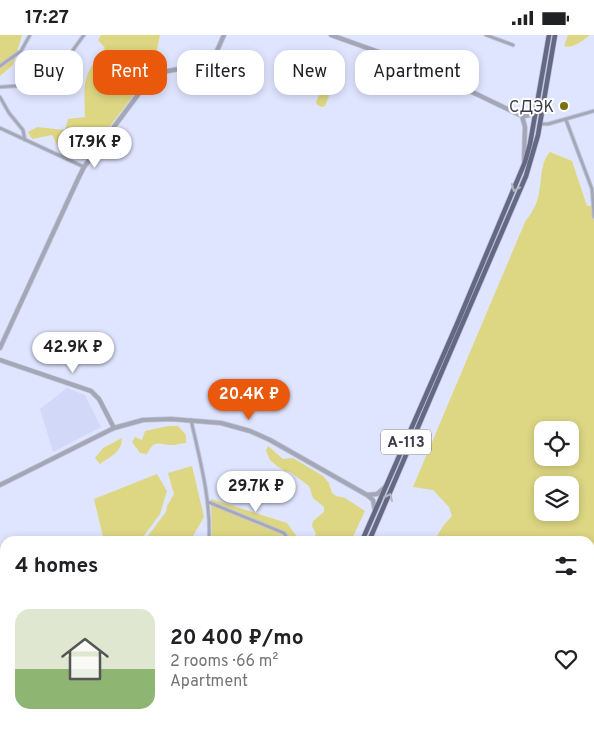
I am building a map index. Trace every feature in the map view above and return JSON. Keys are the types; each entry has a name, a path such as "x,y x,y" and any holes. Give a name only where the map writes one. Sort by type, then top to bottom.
{"highway":[{"name":"А-113","path":"364,536 523,169 530,144 549,35"},
{"name":"А-113","path":"371,536 526,176 535,151 555,35"}],"street":[{"path":"0,66 21,51 30,35"},
{"path":"0,87 48,84 84,35"},
{"path":"0,348 84,167 152,76 157,73 200,66 210,61 224,35"},
{"path":"331,35 432,73 522,117 536,111"},
{"path":"486,35 513,45"},
{"path":"0,97 22,130 25,140"},
{"path":"540,124 566,120 594,111"},
{"path":"522,117 525,127 523,169"},
{"path":"566,120 592,189 594,217"},
{"path":"0,127 84,167"},
{"path":"0,359 91,391 100,399 114,428"},
{"path":"0,485 114,428 150,419 191,420 226,424 263,437 367,495 373,500 374,513"},
{"path":"191,420 204,474 210,520 209,536"},
{"path":"367,495 377,493 387,486"},
{"path":"208,502 284,533 286,536"}],"shaded area":[{"path":"0,35 22,35 18,50 15,50 13,65 0,76"},
{"path":"101,35 160,35 157,50 104,50 105,48 98,40"},
{"path":"568,35 590,35 581,42 567,47 564,46"},
{"path":"93,65 93,95 134,95 84,160 58,146 52,135 32,139 28,132 37,127 65,130 68,119 85,117 84,95 86,79"},
{"path":"319,95 329,95 325,106 317,105 316,102"},
{"path":"550,152 572,161 587,206 594,205 594,536 437,536 452,516 449,507 433,490 413,487 525,222 536,205 543,166"},
{"path":"67,388 85,395 101,427 53,452 40,409"},
{"path":"178,426 186,435 186,443 172,445 157,443 152,446 147,454 140,453 132,442 135,437 142,440 145,431"},
{"path":"122,438 118,451 100,464 95,458 103,448"},
{"path":"268,446 283,459 293,458 323,476 329,483 332,493 345,498 365,511 353,536 315,536 312,526 313,521 324,512 324,507 313,498 309,486 290,472 277,466 270,460 266,451"},
{"path":"192,466 204,517 193,536 148,536 166,512 167,506 174,494 168,473"},
{"path":"157,474 167,491 160,514 144,536 103,536 94,499"},
{"path":"211,499 287,523 296,536 212,536"}],"place":[{"name":"СДЭК","path":"564,106"}]}
